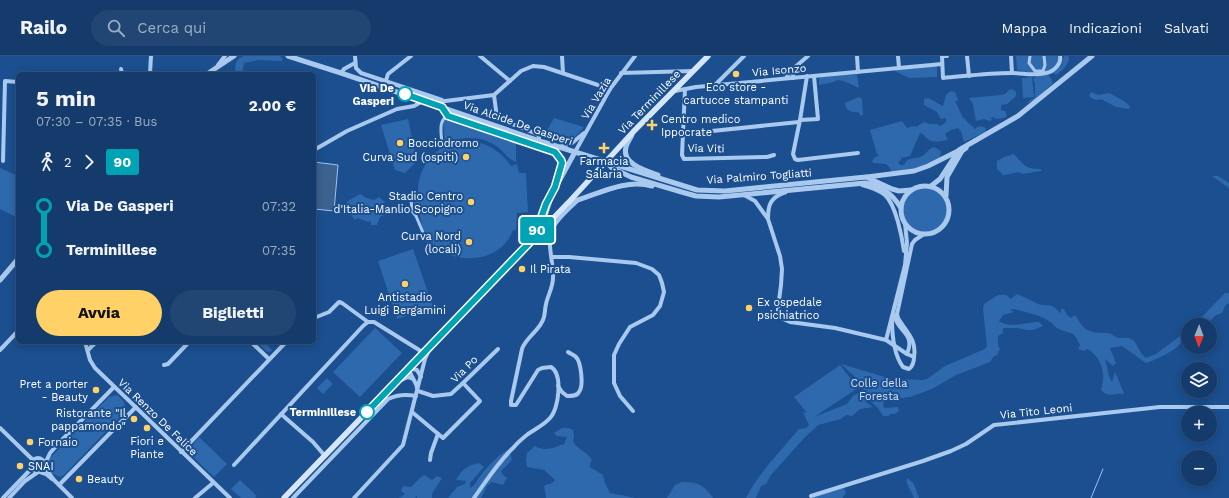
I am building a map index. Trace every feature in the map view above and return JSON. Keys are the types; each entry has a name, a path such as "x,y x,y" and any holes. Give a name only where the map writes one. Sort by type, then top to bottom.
{"main road":[{"name":"Via Terminillese","path":"534,238 633,132 674,91 684,86 694,70 708,56"},
{"path":"284,498 534,238"}],"street":[{"path":"150,72 151,56"},
{"path":"218,65 225,56"},
{"path":"209,72 234,56"},
{"name":"Via Alcide De Gasperi","path":"288,56 384,87 539,141 606,162"},
{"path":"355,56 355,63 361,73 442,101"},
{"path":"384,87 388,74 411,56"},
{"path":"480,56 510,81"},
{"path":"562,56 563,73"},
{"name":"Via Vazia","path":"574,152 610,89 635,56"},
{"path":"716,85 744,56"},
{"path":"786,78 794,68 808,56"},
{"path":"857,56 858,72"},
{"path":"898,56 899,68"},
{"path":"947,56 942,56 943,78 1012,73 1035,75 1048,73 1059,64 1061,59 1060,56"},
{"path":"967,56 969,76"},
{"path":"1011,56 1012,73"},
{"path":"1030,56 1029,63 1035,71 1043,71 1045,65 1044,56"},
{"path":"931,186 940,179 959,150 1018,116 1092,56"},
{"path":"341,73 344,69 355,63"},
{"name":"Via Isonzo","path":"684,86 716,85 942,64"},
{"path":"316,149 346,132 397,109 426,102 494,95 521,71 533,66 544,67 610,89"},
{"path":"793,78 794,68"},
{"path":"621,73 694,70"},
{"path":"726,75 727,84"},
{"path":"807,76 792,154 795,159 798,160 858,153"},
{"path":"683,134 818,119 814,76"},
{"path":"3,161 5,82 16,82"},
{"name":"Via Viti","path":"684,86 682,155 684,159 767,157 774,155"},
{"path":"494,95 497,118 537,134 539,136 539,141"},
{"path":"442,107 448,116 555,152 562,163 555,187"},
{"path":"442,145 441,122 444,117 448,116"},
{"name":"Via Vazia","path":"559,147 572,143 587,130"},
{"path":"633,132 626,148 626,152 631,162 645,170 690,189"},
{"path":"892,319 895,347 898,358 903,367 907,369 912,367 914,357 914,341 901,323 897,314 912,244 924,234 935,232 944,225 949,214 945,182 962,151 972,143"},
{"name":"Via Palmiro Togliatti","path":"606,162 690,189 707,192 898,174 914,171 928,166 959,150"},
{"path":"548,224 544,221 544,219 549,201 574,152"},
{"path":"592,158 596,163 598,170"},
{"name":"Via Palmiro Togliatti","path":"606,162 612,168 631,177 684,193 708,197 871,184 883,189 891,195 901,208"},
{"path":"866,177 900,191 911,190 920,186 931,186 939,190 946,197"},
{"path":"568,203 633,184 648,185 674,193 684,193"},
{"path":"858,184 880,191 890,202 903,244 905,258"},
{"path":"768,219 768,208 774,198 780,194 794,190"},
{"path":"886,340 902,277 907,243 905,223 901,208 904,198 911,190"},
{"path":"744,195 755,201 768,219 780,256 782,269 778,314 782,318 790,322 835,328 886,340 895,347 914,357"},
{"path":"406,197 411,199 412,211 429,243"},
{"path":"534,238 546,204 549,201"},
{"path":"474,498 498,464 513,447 550,418 556,406 558,386 556,373 551,367 538,370 516,405 511,405 516,373 524,343 541,324 544,318 553,277 550,238 552,230 562,216 577,201"},
{"path":"905,223 913,231 924,234"},
{"path":"0,275 16,256"},
{"path":"552,257 569,257 636,263 652,269 659,276 664,292 660,306 653,315 630,327 614,355 614,382 620,396 633,411"},
{"path":"0,280 16,262"},
{"path":"316,317 329,312 339,302 368,322 374,322 424,353"},
{"path":"895,308 895,320 908,336 910,342 907,354"},
{"path":"234,465 368,322"},
{"path":"0,350 16,333"},
{"name":"Via Renzo De Felice","path":"86,344 92,364 230,498"},
{"path":"88,350 94,344"},
{"path":"164,365 168,364 187,344"},
{"path":"253,344 269,359"},
{"path":"181,452 284,344"},
{"path":"354,498 403,446 430,346"},
{"name":"Via Po","path":"293,498 388,399 395,396 417,393 433,396 451,394 498,349"},
{"path":"558,386 567,396 573,396 579,393 580,390 582,379 579,362 577,358 568,352"},
{"path":"409,368 417,370 421,377"},
{"path":"409,368 413,379 416,382 417,393"},
{"path":"394,384 408,378 413,379"},
{"path":"412,412 443,438 480,401 463,384"},
{"path":"33,460 37,458 41,459 50,454 114,387"},
{"path":"59,485 136,407"},
{"name":"Via Tito Leoni","path":"811,496 951,451 966,444 994,425 1160,407 1229,407"},
{"path":"281,414 313,442 325,456"},
{"path":"0,428 33,460"},
{"path":"430,460 438,434"},
{"path":"9,498 25,481 45,466 50,454"},
{"path":"41,459 54,480"},
{"path":"3,498 32,468 33,460"},
{"path":"32,468 34,471 46,474 54,480 72,498"},
{"path":"195,498 213,483"}],"green space":[{"path":"244,56 280,56 282,61 258,60 244,63 242,72 235,72 236,63"},
{"path":"1016,56 1058,56 1059,59 1051,69 1041,73 1035,73 1017,70"},
{"path":"1064,56 1069,56 1067,65 1056,75 1053,73 1062,65"},
{"path":"937,67 937,77 909,78 895,71 895,69"},
{"path":"857,74 859,88 844,81 837,80 819,85 819,77"},
{"path":"1048,75 1053,83 1034,101 1026,103 1035,97 1035,83 1033,79 1037,76"},
{"path":"1032,77 1034,97 1023,98 1022,78"},
{"path":"1010,89 1016,92 1016,96 1007,104 1001,105 1001,110 1005,111 1007,115 1005,118 996,119 993,117 990,118 993,120 990,121 984,119 976,121 973,104 969,98 1005,94"},
{"path":"950,91 955,92 958,100 955,102 964,118 975,129 980,126 986,128 985,132 964,142 961,131 958,128 945,134 948,140 934,142 920,133 910,156 901,158 898,162 900,165 904,165 907,160 924,155 934,147 941,151 940,157 911,169 892,173 886,164 873,163 872,161 875,157 879,156 877,154 870,130 902,121 907,128 914,126 916,127 924,122 938,124 939,126 944,124 946,118 941,119 937,112 924,105 924,99 928,98 943,106 946,95"},
{"path":"1091,92 1098,95 1110,93 1130,107 1129,109 1116,107 1101,99 1096,100 1091,98 1089,95"},
{"path":"859,97 862,99 863,114 861,116 858,112 851,112 845,106 845,103"},
{"path":"554,118 584,127 574,137 566,142 562,143 551,141 544,138 541,132 545,134"},
{"name":"Bocciodromo","path":"408,119 417,161 405,173 395,170 381,125"},
{"path":"446,120 516,143 516,162 493,144 480,139 466,138 445,143 443,122"},
{"name":"Stadio Centro d'Italia-Manlio Scopigno","path":"467,140 487,145 498,152 511,166 517,164 519,173 526,173 528,212 517,213 516,230 513,230 506,242 497,250 485,256 473,258 447,254 436,247 423,230 419,207 414,207 414,198 418,197 420,175 430,158 437,151 446,146"},
{"path":"1014,154 1025,166 1041,169 1041,171 1003,175 997,169 997,161"},
{"path":"0,168 16,175 16,217 0,209"},
{"path":"1212,176 1218,176 1229,183 1229,188"},
{"path":"921,188 929,188 934,189 941,194 946,201 946,219 941,226 934,231 921,232 913,229 906,222 903,214 903,206 906,198 913,191"},
{"path":"360,194 374,200 379,197 385,202 382,209 384,215 380,217 377,225 371,225 371,221 368,222 357,218 355,220 345,206 348,201"},
{"name":"Antistadio Luigi Bergamini","path":"413,249 433,307 397,319 378,261"},
{"path":"1225,293 1229,293 1229,303 1225,306 1222,313 1213,318 1201,318"},
{"name":"Colle della Foresta","path":"1017,294 1038,304 1052,306 1061,313 1061,309 1064,309 1067,315 1071,318 1075,315 1081,325 1091,332 1109,333 1119,338 1130,338 1146,358 1156,354 1181,335 1181,342 1173,350 1146,363 1122,346 1110,348 1116,363 1113,366 1105,359 1109,376 1112,382 1115,372 1124,394 1109,395 1101,390 1103,375 1098,359 1087,349 1084,351 1078,349 1080,345 1073,334 1063,331 1041,317 1014,309 1010,310 1014,312 1003,315 999,321 1008,325 1039,322 1043,326 1033,330 1003,328 1003,333 998,336 998,345 1000,349 997,355 993,357 990,362 956,375 932,389 910,397 888,400 883,403 884,408 898,407 899,411 895,414 883,416 878,408 870,401 866,402 873,407 860,409 852,416 846,415 841,419 818,425 806,436 771,475 766,484 761,486 756,498 746,498 757,479 799,429 806,428 809,425 803,412 807,413 794,397 840,365 858,388 814,417 847,404 853,396 863,390 864,385 841,364 895,380 927,379 945,366 985,349 987,346 983,309 984,304 998,295 1006,295 1011,299"},
{"path":"375,328 402,353 360,397 333,372"},
{"path":"259,344 266,344 272,351 267,352"},
{"path":"327,378 333,384 323,394 317,388"},
{"path":"117,395 123,401 125,406 125,411 123,414 64,475 60,477 51,473 47,464 49,459 109,397"},
{"path":"562,428 573,430 574,444 590,457 592,460 590,467 603,475 610,493 636,498 546,498 544,486 551,484 555,480 544,470 527,467 527,453 535,446 546,449 564,444 567,437 557,436 554,433"},
{"path":"199,437 227,464 214,477 190,454 189,449"},
{"path":"507,450 510,452 512,460 501,471 507,478 503,485 492,482 487,486 481,498 448,498 457,487 465,484 466,481 456,480 465,468 479,463 484,467 470,483 470,488 475,484 493,461"},
{"path":"424,475 432,480 437,476 442,478 432,494 432,498 417,498 417,496 415,498 399,498 405,494 401,491 403,486 411,487"},
{"path":"908,478 914,484 919,498 914,498 906,481"},
{"path":"240,480 257,496 255,498 241,498 231,489"},
{"path":"682,482 700,485 707,490 713,498 667,498 675,485"},
{"path":"844,488 846,493 843,498 812,498 826,493"}],"shaded area":[{"path":"316,162 338,165 334,211 316,209"}],"waterway":[{"path":"1091,498 1103,469"}],"bus line":[{"name":"90","path":"367,412 534,238 546,204 549,201 555,187 562,163 555,152 448,116 442,107 405,94"}],"place":[{"name":"Eco store - cartucce stampanti","path":"736,74"},
{"name":"Via De Gasperi","path":"405,94"},
{"name":"Centro medico Ippocrate","path":"652,125"},
{"name":"Bocciodromo","path":"400,143"},
{"name":"Farmacia Salaria","path":"604,148"},
{"name":"Curva Sud (ospiti)","path":"466,157"},
{"name":"Stadio Centro d'Italia-Manlio Scopigno","path":"471,202"},
{"name":"Curva Nord (locali)","path":"469,242"},
{"name":"Il Pirata","path":"522,269"},
{"name":"Antistadio Luigi Bergamini","path":"405,284"},
{"name":"Ex ospedale psichiatrico","path":"749,308"},
{"name":"Pret a porter - Beauty","path":"96,390"},
{"name":"Terminillese","path":"367,412"},
{"name":"Ristorante \"Il pappamondo\"","path":"134,419"},
{"name":"Fiori e Piante","path":"147,428"},
{"name":"Fornaio","path":"30,442"},
{"name":"SNAI","path":"20,466"},
{"name":"Beauty","path":"79,479"}]}
